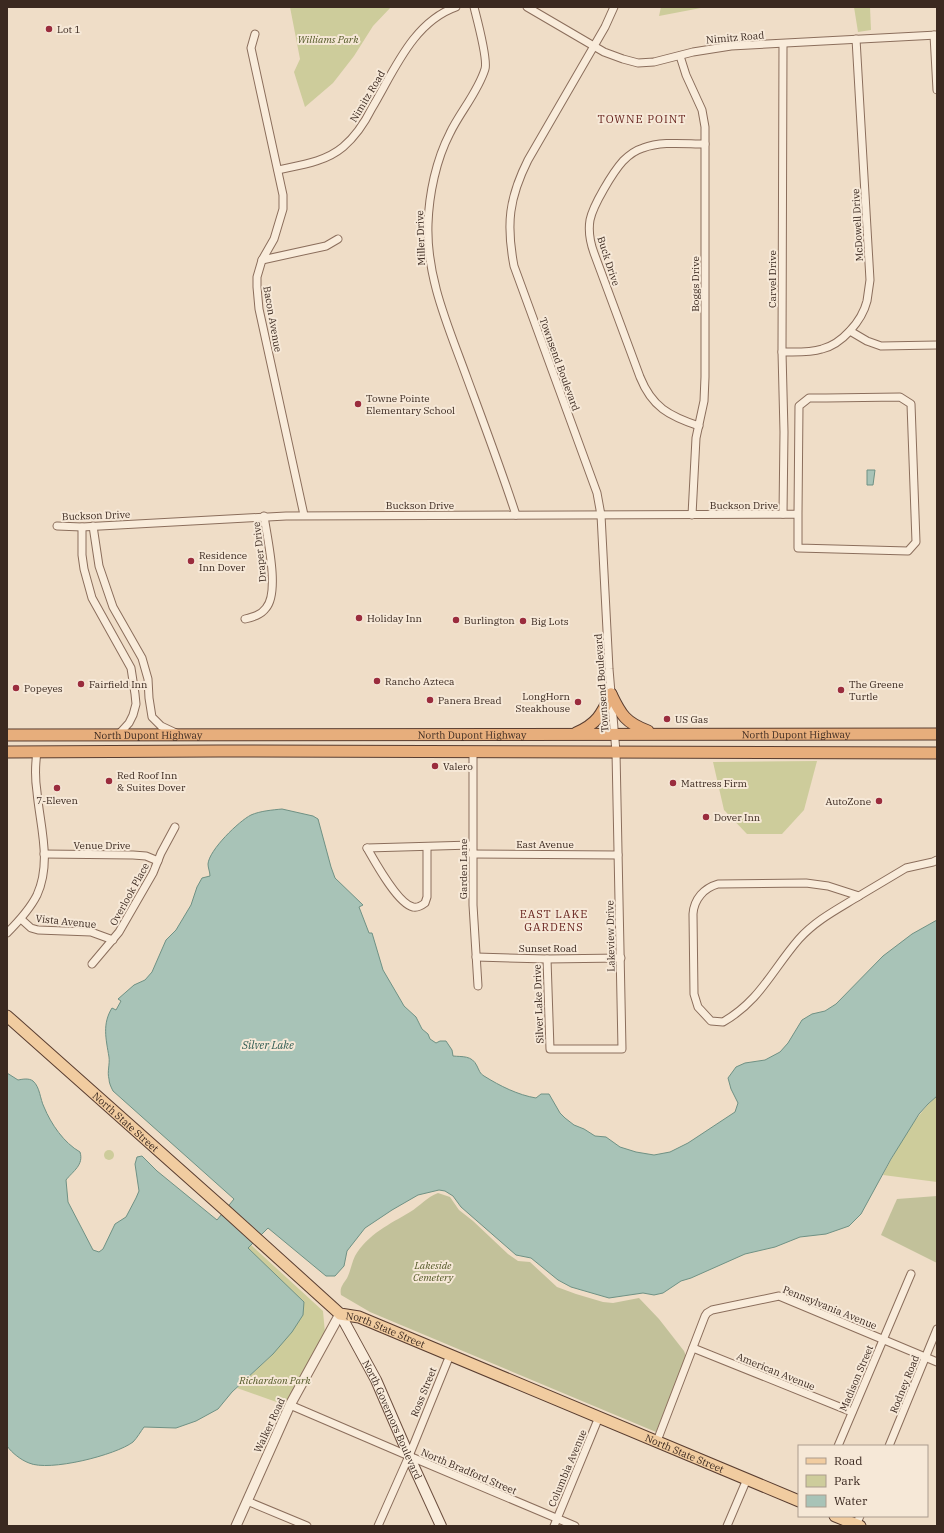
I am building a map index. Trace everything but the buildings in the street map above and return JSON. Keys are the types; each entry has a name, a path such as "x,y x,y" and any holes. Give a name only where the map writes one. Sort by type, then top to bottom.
{"highway":[{"path":"611,694 619,712 625,718 636,727 656,734"},
{"path":"574,734 592,725 604,710 611,694"},
{"name":"North Dupont Highway","path":"7,735 937,734"},
{"path":"37,752 39,747 44,744 71,735"},
{"path":"181,751 192,746 218,746 225,740 226,735"},
{"path":"925,753 937,747"},
{"name":"North Dupont Highway","path":"7,752 937,753"}],"main road":[{"name":"North State Street","path":"7,1016 258,1239 340,1314 359,1318 450,1355 798,1501"},
{"name":"North Governors Boulevard","path":"340,1314 376,1380 408,1456 441,1526"},
{"path":"839,1517 859,1522"}],"street":[{"name":"Nimitz Road","path":"278,170 315,162 329,156 344,146 362,125 416,35 432,20 445,11 456,7"},
{"name":"Miller Drive","path":"474,7 484,54 485,69 450,134 438,164 429,208 428,225 430,262 444,316 498,461 516,515"},
{"name":"Nimitz Road","path":"527,7 594,46 614,56 638,63 654,62 720,47 935,35"},
{"name":"Townsend Boulevard","path":"614,7 605,27 520,176 513,196 509,233 514,266 597,493 601,515 611,694 616,752"},
{"name":"Bacon Avenue","path":"255,34 251,48 283,195 283,209 274,238 262,260 257,277 259,309 304,516"},
{"path":"935,35 937,90"},
{"name":"McDowell Drive","path":"782,352 808,352 824,349 838,342 850,331 861,316 866,302 870,280 856,39"},
{"name":"Carvel Drive","path":"783,44 783,514"},
{"name":"Boggs Drive","path":"680,56 686,75 702,110 705,127 705,377 704,401 696,438 692,515"},
{"name":"Buck Drive","path":"699,426 671,416 647,393 594,253 589,226 593,210 616,170 629,156 642,148 658,144 705,144"},
{"path":"262,260 326,246 338,239"},
{"path":"850,331 866,342 881,346 937,345"},
{"path":"900,397 911,404 916,542 908,551 798,548 798,514 799,406 809,398 900,397"},
{"path":"784,432 798,434"},
{"name":"Buckson Drive","path":"57,526 82,527 264,516 798,514"},
{"name":"Draper Drive","path":"245,620 256,616 266,609 272,593 273,576 264,516"},
{"path":"93,526 99,566 113,607 142,658 148,679 152,716 161,726 183,736"},
{"path":"82,527 82,555 84,569 92,598 130,668 135,694 136,704 133,714 129,723 118,735"},
{"path":"104,620 116,613"},
{"path":"7,933 21,919 33,903 40,887 43,871 44,854 36,784 37,752"},
{"name":"Garden Lane","path":"472,752 473,905 478,986"},
{"name":"Lakeview Drive","path":"550,1049 622,1049 616,752"},
{"name":"Overlook Place","path":"92,964 119,932 153,873 175,827"},
{"path":"428,847 427,897 425,903 416,908 411,907 396,895 367,848 472,845"},
{"name":"Venue Drive","path":"44,854 133,855 146,856 158,861"},
{"name":"East Avenue","path":"472,854 618,855"},
{"path":"859,896 828,886 806,883 724,884 712,886 706,889 696,900 693,907 694,994 695,1002 701,1012 711,1021 716,1023 723,1022 732,1017 745,1007 762,990 794,945 806,931 824,917 906,868 937,860"},
{"name":"Vista Avenue","path":"21,919 31,928 38,930 92,932 113,940"},
{"name":"Sunset Road","path":"476,957 547,959 621,958"},
{"name":"Silver Lake Drive","path":"547,959 550,1049"},
{"name":"Madison Street","path":"838,1445 911,1274"},
{"name":"Pennsylvania Avenue","path":"657,1442 705,1316 710,1311 775,1296 783,1297 926,1356 937,1362"},
{"name":"Walker Road","path":"236,1526 290,1404 340,1314"},
{"name":"Rodney Road","path":"889,1445 937,1329"},
{"name":"American Avenue","path":"693,1348 852,1412"},
{"name":"Ross Street","path":"378,1526 450,1355"},
{"name":"North Bradford Street","path":"290,1404 408,1456 575,1526"},
{"name":"Columbia Avenue","path":"554,1526 599,1417"},
{"path":"727,1526 747,1479"},
{"path":"247,1501 308,1526"}],"green space":[{"name":"Williams Park","path":"290,7 391,7 373,26 354,56 333,83 305,107 294,72 300,59"},
{"path":"661,7 706,7 659,16"},
{"path":"854,7 870,7 871,30 858,32"},
{"path":"817,761 804,810 782,834 747,834 724,810 713,762"},
{"path":"937,1096 937,1182 883,1175 913,1123"},
{"path":"109,1150 114,1155 109,1160 104,1155"},
{"name":"Lakeside Cemetery","path":"438,1193 450,1197 459,1210 508,1254 518,1261 530,1262 557,1287 603,1302 613,1303 639,1298 659,1319 684,1351 686,1356 656,1432 370,1312 341,1295 342,1287 360,1248 387,1225 414,1210 430,1197"},
{"path":"937,1196 937,1263 881,1235 897,1199"},
{"name":"Richardson Park","path":"251,1245 323,1311 325,1333 285,1405 237,1388 273,1354 248,1248"}],"water":[{"path":"867,470 875,470 873,485 867,485"},
{"name":"Silver Lake","path":"282,809 313,816 318,819 335,878 363,905 359,907 369,933 372,933 383,970 404,1006 416,1017 422,1029 428,1034 430,1039 436,1043 446,1041 452,1050 453,1056 470,1058 475,1062 483,1075 509,1090 536,1098 541,1094 549,1094 560,1113 574,1125 595,1136 606,1137 620,1147 636,1152 654,1155 670,1152 688,1143 735,1112 738,1103 731,1089 728,1078 736,1067 745,1063 765,1060 780,1052 788,1043 802,1020 812,1014 825,1011 836,1004 883,956 912,934 937,920 937,1096 919,1114 891,1159 861,1214 849,1226 826,1234 800,1237 775,1247 745,1254 681,1281 663,1293 654,1295 643,1293 609,1298 571,1287 558,1280 531,1258 516,1255 461,1207 453,1196 445,1191 439,1190 418,1195 365,1228 347,1251 344,1266 335,1276 326,1276 268,1228 248,1248 304,1302 303,1315 292,1332 273,1354 232,1392 218,1409 196,1421 176,1428 144,1427 133,1442 98,1457 66,1464 39,1465 26,1462 14,1454 7,1446 7,1073 18,1080 28,1079 33,1081 37,1086 50,1120 63,1138 80,1152 81,1157 79,1164 75,1171 66,1180 68,1202 93,1250 99,1252 103,1249 115,1224 126,1217 136,1198 139,1191 135,1164 137,1157 142,1156 157,1171 217,1220 234,1199 113,1091 108,1076 109,1060 106,1026 112,1008 116,1010 121,1001 118,999 134,985 145,980 152,972 166,940 176,930 191,905 197,887 202,878 210,876 208,864 210,858 213,851 225,836 251,815"}],"place":[{"name":"Lot 1","path":"49,29"},
{"name":"Towne Pointe Elementary School","path":"358,404"},
{"name":"Residence Inn Dover","path":"191,561"},
{"name":"Holiday Inn","path":"359,618"},
{"name":"Burlington","path":"456,620"},
{"name":"Big Lots","path":"523,621"},
{"name":"Rancho Azteca","path":"377,681"},
{"name":"Fairfield Inn","path":"81,684"},
{"name":"Popeyes","path":"16,688"},
{"name":"The Greene Turtle","path":"841,690"},
{"name":"Panera Bread","path":"430,700"},
{"name":"LongHorn Steakhouse","path":"578,702"},
{"name":"US Gas","path":"667,719"},
{"name":"Valero","path":"435,766"},
{"name":"Red Roof Inn & Suites Dover","path":"109,781"},
{"name":"Mattress Firm","path":"673,783"},
{"name":"7-Eleven","path":"57,788"},
{"name":"AutoZone","path":"879,801"},
{"name":"Dover Inn","path":"706,817"}],"district":[{"name":"TOWNE POINT","path":"642,119"},
{"name":"EAST LAKE GARDENS","path":"554,920"}]}
